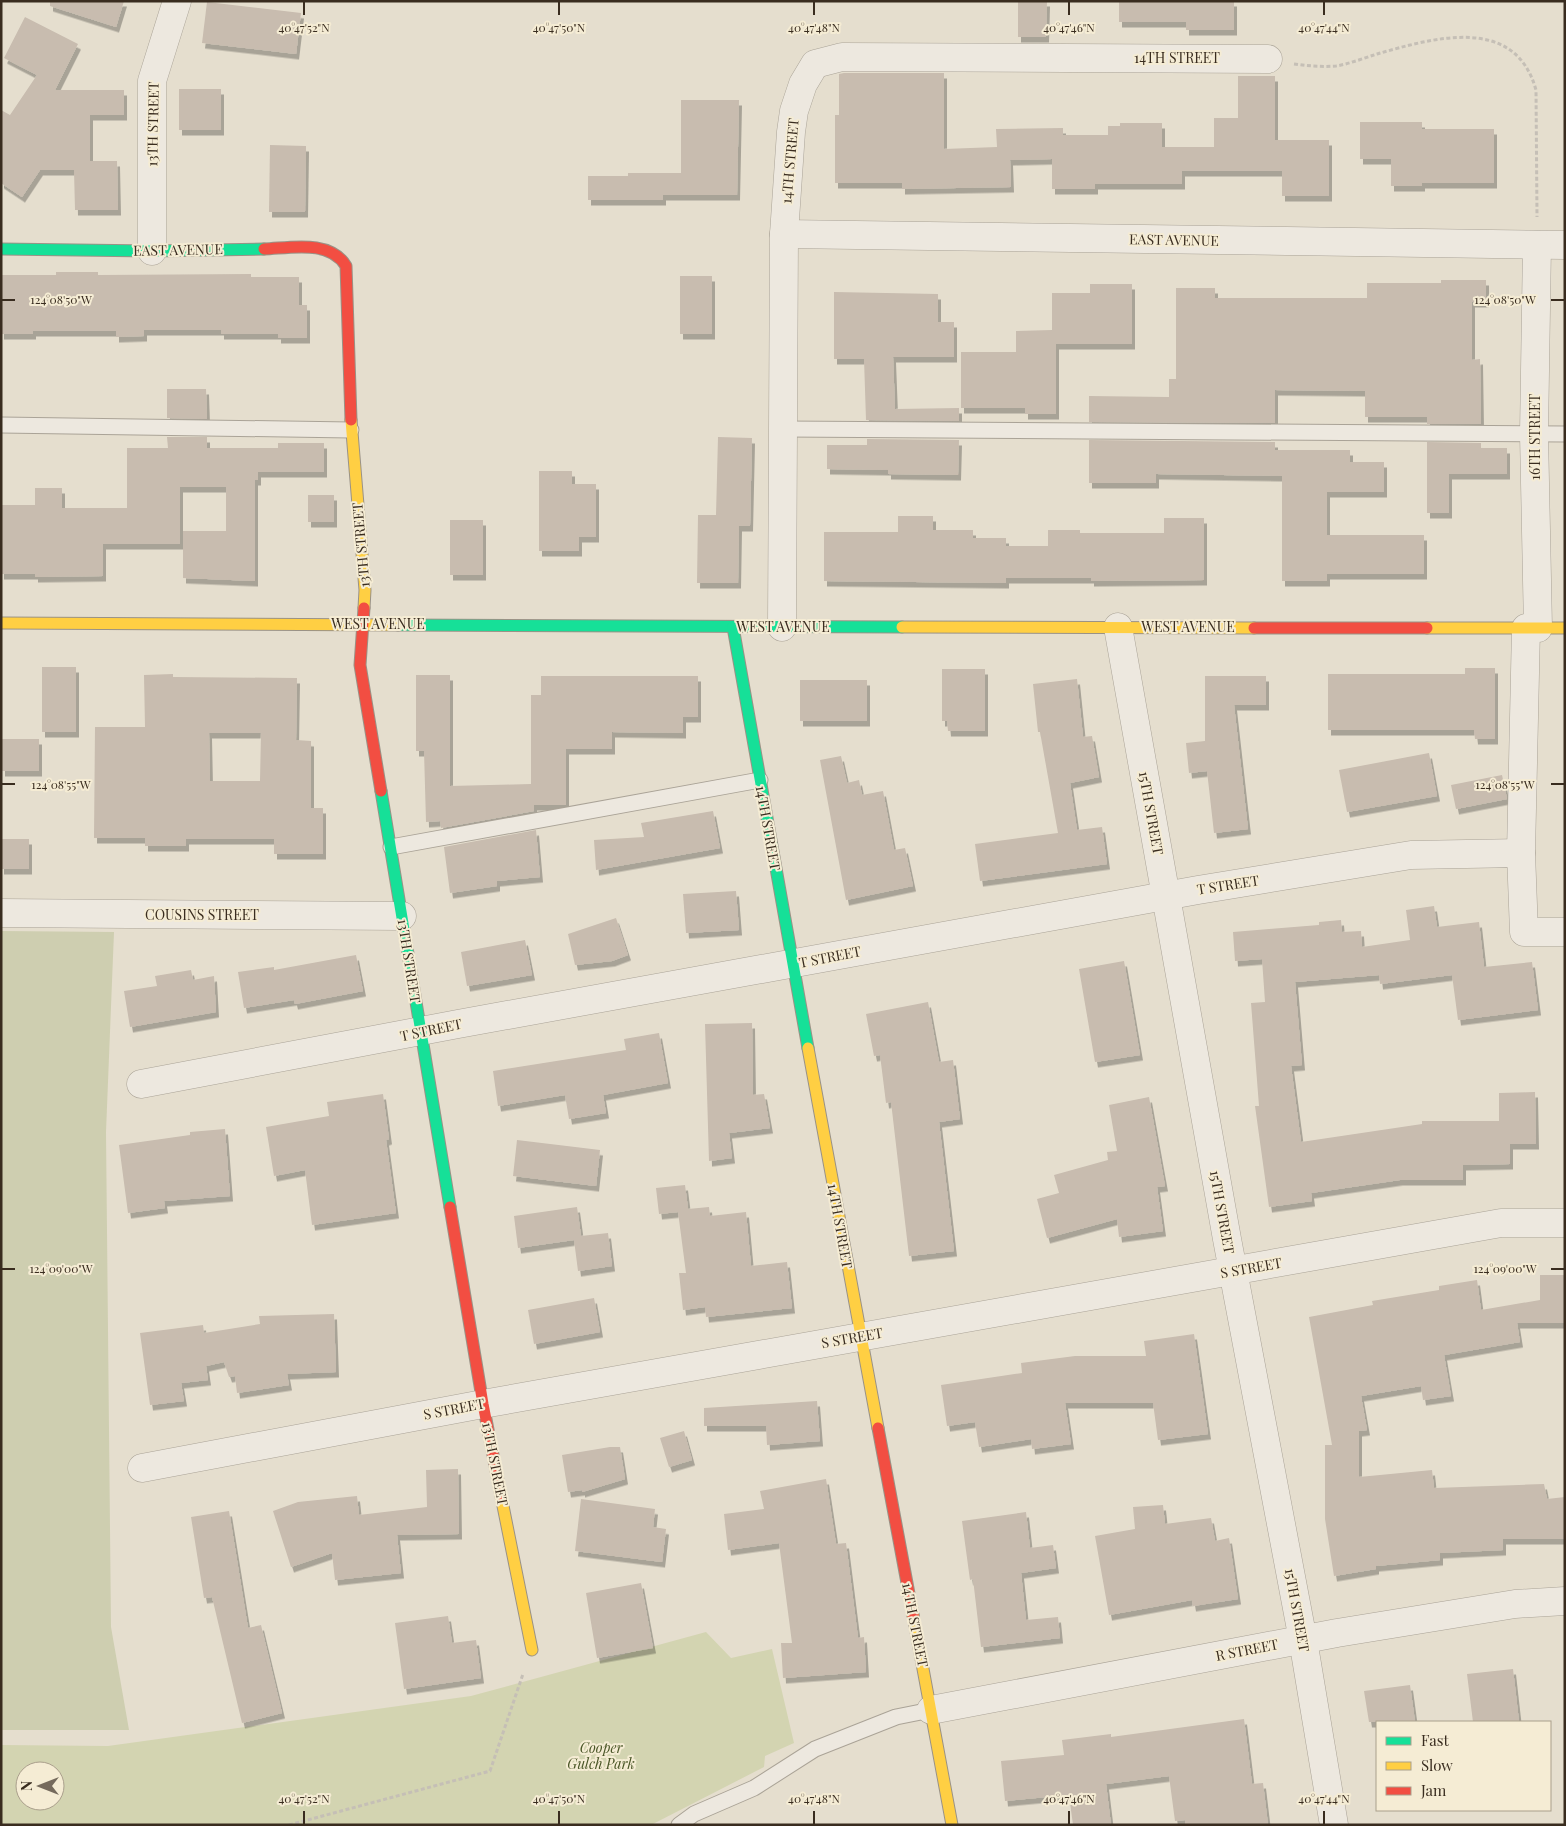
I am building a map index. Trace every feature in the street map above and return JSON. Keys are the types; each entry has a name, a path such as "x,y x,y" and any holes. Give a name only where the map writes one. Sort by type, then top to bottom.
{"street":[{"name":"13TH STREET","path":"152,251 152,80 177,1"},
{"name":"14TH STREET","path":"782,627 784,234 794,111 804,84 815,64 828,59 842,57 1268,59"},
{"name":"EAST AVENUE","path":"784,234 1565,246"},
{"name":"16TH STREET","path":"1532,628 1537,246"},
{"name":"EAST AVENUE","path":"1,249 152,251 318,248 331,250 341,257 346,266"},
{"name":"13TH STREET","path":"346,266 351,430 365,590 360,665 483,1404 532,1650"},
{"name":"WEST AVENUE","path":"1,623 733,627 1565,628"},
{"name":"14TH STREET","path":"733,627 860,1336 952,1825"},
{"name":"15TH STREET","path":"1118,627 1233,1271 1303,1640 1334,1825"},
{"path":"1532,628 1521,853 1524,932 1565,932"},
{"name":"T STREET","path":"141,1084 1166,896 1411,855 1521,853"},
{"name":"COUSINS STREET","path":"1,913 402,916"},
{"name":"S STREET","path":"142,1468 483,1404 1501,1222 1565,1223"},
{"name":"R STREET","path":"931,1710 1303,1640 1515,1604 1565,1601"}],"lane":[{"path":"1,425 351,430"},
{"path":"783,429 1565,434"},
{"path":"391,847 760,780"},
{"path":"678,1825 694,1814 754,1788 815,1749 896,1717 931,1710"}],"path":[{"path":"1268,59 1306,66 1338,66 1405,46 1441,39 1466,37 1493,41 1510,49 1521,58 1531,74 1536,90 1537,246"},
{"path":"289,1825 490,1771 532,1650"}],"green space":[{"path":"1,931 114,932 106,1132 111,1627 129,1730 1,1730"},
{"name":"Cooper Gulch Park","path":"706,1632 731,1658 772,1649 794,1743 765,1756 764,1767 651,1825 1,1825 1,1745 108,1746 471,1696"}],"building":[{"path":"50,1 124,1 116,27 50,6"},
{"path":"1018,1 1047,1 1046,37 1018,37"},
{"path":"1119,1 1234,1 1234,30 1186,30 1186,22 1119,22"},
{"path":"207,2 301,13 296,54 202,43"},
{"path":"25,17 78,44 55,90 124,90 124,115 90,115 90,161 117,161 118,210 75,210 74,170 40,170 22,197 1,183 1,110 10,115 37,75 4,58"},
{"path":"944,73 944,149 997,147 996,129 1063,128 1063,135 1108,135 1108,126 1120,126 1120,123 1162,123 1162,147 1214,147 1214,118 1238,118 1238,76 1275,76 1275,140 1329,140 1329,196 1282,196 1282,171 1182,171 1182,184 1095,184 1095,189 1052,189 1052,159 1010,160 1011,187 902,189 902,183 835,183 835,115 839,115 839,74"},
{"path":"179,89 221,89 221,130 179,130"},
{"path":"681,100 739,100 737,195 663,195 663,200 588,200 588,176 628,176 628,173 681,173"},
{"path":"1360,122 1422,122 1422,129 1494,129 1494,183 1422,183 1422,186 1391,186 1391,159 1360,159"},
{"path":"270,145 306,146 305,212 269,212"},
{"path":"56,272 98,272 98,275 251,274 251,277 299,277 299,305 307,305 307,338 278,338 278,334 221,334 221,330 144,330 144,336 116,337 116,331 33,331 33,334 1,334 1,275 56,275"},
{"path":"680,276 712,276 712,334 680,334"},
{"path":"1441,280 1486,280 1486,302 1472,302 1472,360 1480,359 1481,424 1427,424 1427,417 1365,417 1365,391 1275,390 1275,423 1089,422 1089,396 1169,397 1169,379 1176,379 1176,288 1215,288 1215,298 1367,298 1367,283 1441,283"},
{"path":"1090,284 1132,284 1132,344 1056,344 1056,414 1025,414 1025,408 961,408 961,352 1016,352 1016,331 1052,330 1052,293 1090,293"},
{"path":"834,292 938,294 938,322 954,322 954,357 893,357 895,409 959,408 959,421 866,420 864,359 834,359"},
{"path":"167,389 206,389 207,419 167,418"},
{"path":"167,437 207,437 207,448 278,448 278,443 324,443 324,472 258,472 258,480 255,480 255,581 183,578 183,531 226,531 226,487 180,487 180,544 103,544 103,576 35,577 35,574 1,574 1,505 35,505 35,488 62,488 62,508 127,508 127,448 168,448"},
{"path":"718,437 752,438 750,526 739,526 738,583 697,583 698,515 716,515"},
{"path":"867,439 959,440 958,475 888,474 888,470 827,469 827,445 867,445"},
{"path":"1089,440 1275,442 1275,450 1350,450 1350,462 1384,462 1384,492 1327,492 1327,535 1424,535 1424,574 1327,574 1327,581 1282,581 1282,476 1156,474 1156,483 1089,483"},
{"path":"1427,442 1481,443 1481,448 1507,448 1507,474 1449,474 1449,513 1427,513"},
{"path":"539,471 572,471 572,484 596,484 596,537 579,537 579,551 539,551"},
{"path":"308,495 334,495 334,522 308,522"},
{"path":"898,516 933,516 933,530 973,530 973,538 1006,538 1006,546 1048,546 1048,530 1080,530 1080,533 1164,533 1164,518 1204,518 1204,580 1091,581 1091,578 1006,578 1006,583 824,581 824,532 898,532"},
{"path":"450,520 483,520 483,575 450,575"},
{"path":"42,667 76,667 76,732 42,732"},
{"path":"1465,668 1495,668 1495,739 1475,739 1474,730 1328,730 1328,674 1465,674"},
{"path":"942,669 985,669 985,731 948,731 947,721 942,721"},
{"path":"173,674 173,677 297,678 296,740 311,741 311,808 323,808 323,854 274,854 274,839 186,839 186,846 145,846 145,838 94,838 95,727 145,727 144,675","holes":["209,733 261,733 260,781 210,781"]},
{"path":"416,675 450,675 450,786 531,784 531,695 541,695 541,676 698,676 698,717 683,717 683,733 612,732 612,749 566,749 566,805 534,805 534,811 441,828 440,821 426,822 424,751 416,751"},
{"path":"1205,676 1266,676 1266,705 1234,705 1248,829 1214,833 1207,771 1189,773 1186,743 1205,741"},
{"path":"1077,679 1083,737 1092,736 1099,777 1070,783 1077,830 1102,827 1107,864 980,881 975,844 1058,833 1040,732 1038,732 1033,684"},
{"path":"800,680 867,680 867,721 800,721"},
{"path":"2,739 39,739 39,771 2,771"},
{"path":"1429,753 1437,796 1347,812 1339,770"},
{"path":"841,756 847,783 859,780 862,795 883,791 894,850 905,848 913,886 846,900 820,760"},
{"path":"1502,775 1507,799 1456,809 1451,785"},
{"path":"713,811 720,848 596,870 594,840 644,837 641,823"},
{"path":"536,830 540,877 497,881 497,886 450,893 444,847"},
{"path":"1,839 29,839 29,869 1,869"},
{"path":"736,891 739,930 686,933 683,894"},
{"path":"1434,906 1437,927 1479,922 1484,967 1532,962 1538,1010 1458,1020 1452,975 1380,984 1379,975 1295,982 1302,1065 1291,1066 1301,1142 1422,1124 1422,1121 1499,1121 1499,1093 1535,1092 1536,1144 1510,1144 1510,1164 1463,1165 1463,1180 1400,1180 1311,1193 1312,1201 1269,1207 1255,1106 1259,1106 1251,1003 1265,1002 1262,959 1235,961 1233,932 1319,925 1319,922 1341,920 1342,932 1361,931 1362,947 1410,940 1406,910"},
{"path":"616,918 628,955 612,961 575,965 568,934"},
{"path":"525,940 532,975 467,986 461,952"},
{"path":"356,955 363,991 295,1004 294,1000 244,1008 238,972 274,967 274,970"},
{"path":"1124,961 1140,1055 1095,1062 1079,969"},
{"path":"191,970 193,980 214,976 216,1012 130,1027 124,991 157,986 155,976"},
{"path":"928,1002 939,1062 953,1060 960,1119 939,1122 954,1251 909,1256 891,1102 886,1103 880,1055 874,1056 866,1014"},
{"path":"752,1023 753,1095 764,1094 770,1128 729,1133 732,1158 709,1161 705,1024"},
{"path":"659,1033 668,1083 603,1095 606,1113 569,1119 565,1095 498,1106 493,1071 626,1050 624,1039"},
{"path":"383,1094 389,1139 386,1140 396,1213 312,1225 305,1170 274,1176 266,1127 329,1116 327,1102"},
{"path":"1149,1097 1165,1186 1157,1187 1163,1231 1119,1237 1117,1219 1047,1238 1037,1199 1059,1193 1054,1175 1108,1160 1107,1152 1117,1151 1109,1105"},
{"path":"225,1129 230,1196 164,1201 165,1208 128,1213 119,1145 190,1135 190,1132"},
{"path":"517,1140 600,1150 596,1186 513,1176"},
{"path":"685,1185 688,1209 709,1207 710,1216 746,1212 751,1266 787,1262 792,1308 706,1317 705,1307 683,1310 679,1273 686,1273 678,1212 659,1214 656,1188"},
{"path":"577,1207 581,1236 608,1233 612,1266 578,1271 574,1240 518,1248 514,1216"},
{"path":"1540,1275 1565,1275 1565,1323 1517,1323 1520,1342 1444,1355 1451,1396 1423,1400 1421,1386 1361,1396 1367,1430 1359,1431 1359,1477 1432,1470 1434,1488 1544,1484 1547,1499 1565,1497 1565,1539 1503,1539 1503,1550 1440,1553 1440,1560 1376,1566 1376,1569 1334,1576 1325,1519 1325,1445 1332,1445 1309,1317 1373,1305 1372,1301 1439,1290 1439,1286 1477,1280 1481,1310 1540,1300"},
{"path":"594,1298 600,1332 534,1344 528,1310"},
{"path":"334,1314 336,1372 287,1374 289,1385 237,1393 235,1376 229,1377 224,1362 206,1366 208,1380 181,1383 184,1401 150,1405 140,1333 203,1325 204,1333 260,1324 259,1316"},
{"path":"1194,1334 1208,1434 1158,1440 1153,1403 1065,1403 1071,1444 1032,1449 1031,1439 979,1447 975,1422 947,1426 941,1385 1022,1373 1021,1363 1075,1356 1146,1356 1144,1341"},
{"path":"817,1401 820,1441 767,1445 766,1426 704,1426 704,1408"},
{"path":"684,1431 692,1460 669,1467 660,1438"},
{"path":"620,1447 625,1479 582,1492 582,1490 568,1492 562,1455"},
{"path":"458,1469 459,1534 397,1535 401,1573 335,1580 332,1553 291,1567 273,1511 298,1502 357,1496 359,1515 427,1507 426,1470"},
{"path":"826,1479 836,1544 846,1543 858,1638 864,1637 866,1672 783,1678 781,1643 792,1643 779,1543 728,1550 724,1514 764,1509 760,1491"},
{"path":"581,1499 655,1509 653,1527 666,1529 662,1562 575,1551"},
{"path":"1163,1505 1165,1524 1211,1518 1215,1541 1229,1538 1238,1599 1193,1606 1192,1600 1109,1615 1095,1536 1135,1529 1133,1507"},
{"path":"229,1511 248,1628 261,1625 282,1713 242,1723 212,1597 204,1598 191,1517"},
{"path":"1026,1512 1030,1548 1053,1545 1056,1568 1021,1573 1026,1620 1058,1617 1060,1638 981,1647 973,1579 970,1580 962,1521"},
{"path":"641,1583 653,1648 597,1658 586,1593"},
{"path":"448,1616 452,1643 476,1640 481,1678 404,1689 395,1623"},
{"path":"1513,1669 1519,1721 1473,1721 1467,1674"},
{"path":"1410,1685 1415,1721 1369,1722 1364,1691"},
{"path":"1244,1719 1252,1784 1263,1783 1268,1825 1185,1825 1185,1820 1175,1821 1169,1776 1106,1784 1111,1825 1073,1825 1069,1795 1005,1801 1001,1761 1064,1755 1062,1740 1111,1734 1111,1737"}],"traffic: fast":[{"path":"1,249 152,251 264,249"},
{"path":"398,625 902,627"},
{"path":"733,627 808,1048"},
{"path":"381,791 450,1207"}],"traffic: slow":[{"path":"351,420 365,590 364,608"},
{"path":"1,623 398,625"},
{"path":"902,627 1254,628"},
{"path":"1427,628 1565,628"},
{"path":"808,1048 878,1428"},
{"path":"501,1496 532,1650"},
{"path":"913,1615 952,1825"}],"traffic: jam":[{"path":"264,249 320,248 339,257 346,266 351,420"},
{"path":"364,608 360,665 381,791"},
{"path":"1254,628 1427,628"},
{"path":"450,1207 483,1404 501,1496"},
{"path":"878,1428 913,1615"}]}
